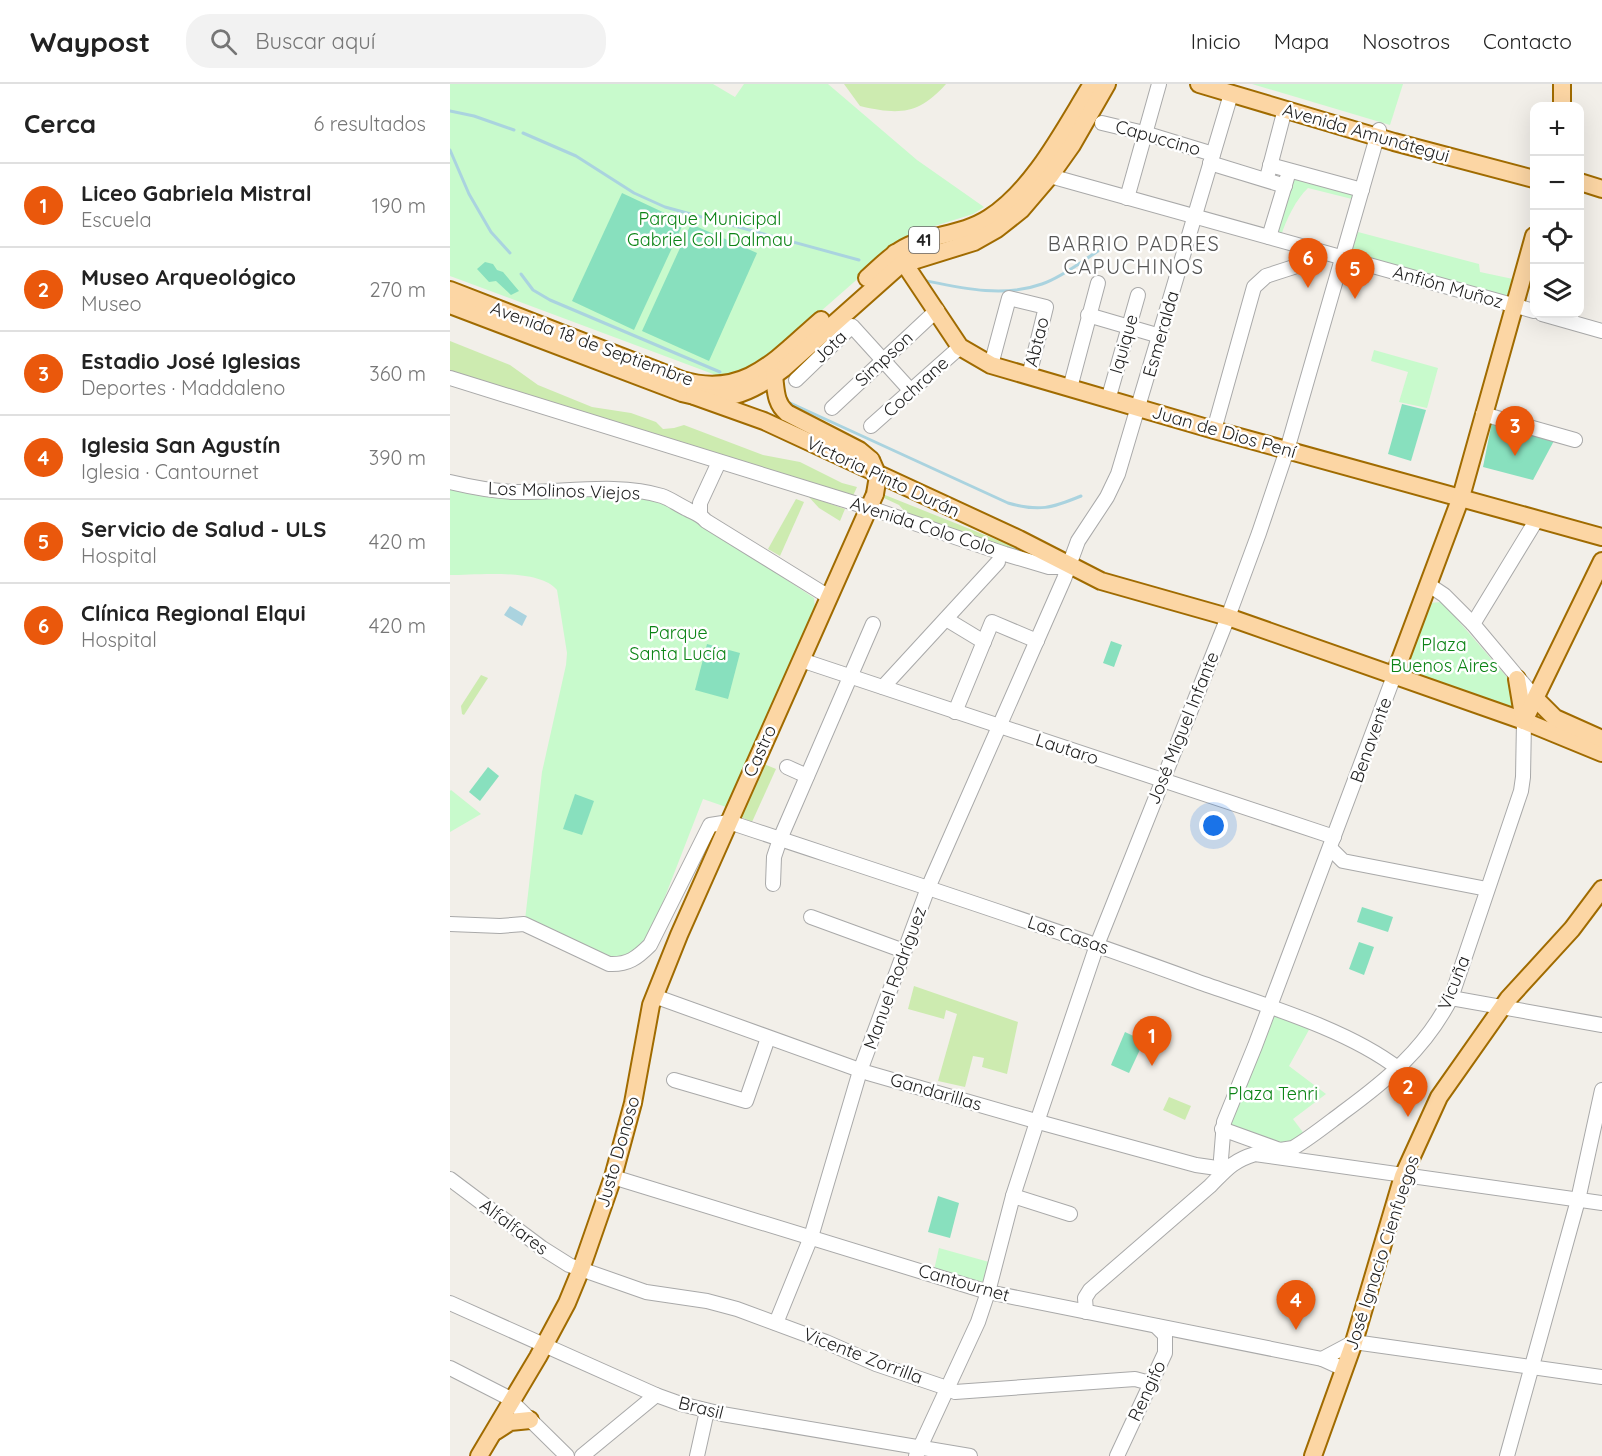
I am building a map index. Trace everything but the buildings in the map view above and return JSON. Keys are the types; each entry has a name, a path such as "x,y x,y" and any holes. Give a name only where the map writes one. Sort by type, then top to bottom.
{"main road":[{"name":"41","path":"694,396 719,398 739,395 758,387 774,376 915,243 963,231 988,219 1033,176 1092,84"},
{"name":"41","path":"899,258 960,247 985,236 1021,210 1050,176 1072,145 1107,84"},
{"name":"Avenida Amunátegui","path":"1199,84 1225,89 1530,177"},
{"path":"1562,84 1562,102"},
{"name":"Avenida Amunátegui","path":"1225,89 1285,109 1530,168"},
{"path":"1584,183 1602,189"},
{"path":"1584,192 1602,198"},
{"name":"Benavente","path":"1394,675 1461,497 1530,251"},
{"name":"Juan de Dios Pení","path":"899,258 937,310 951,336 960,347 991,364 1214,430 1602,537"},
{"name":"Avenida 18 de Septiembre","path":"450,290 682,380 707,385 736,382 759,372 899,258"},
{"name":"Avenida 18 de Septiembre","path":"450,305 694,396"},
{"path":"774,376 777,401 781,408 825,434 859,450 871,460 878,476 873,501"},
{"name":"Victoria Pinto Durán","path":"694,396 764,421 1019,539 1069,565"},
{"path":"764,421 825,434"},
{"name":"Castro","path":"654,996 670,955 873,501"},
{"path":"1524,721 1602,561"},
{"name":"Avenida Colo Colo","path":"1069,565 1101,581 1228,617 1524,721 1602,753"},
{"path":"1517,679 1524,721"},
{"path":"1536,699 1556,718 1602,739"},
{"name":"José Ignacio Cienfuegos","path":"1313,1456 1354,1342 1402,1176 1444,1088 1502,1007 1572,928 1602,889"},
{"name":"Justo Donoso","path":"473,1456 509,1399 540,1343 544,1328 567,1303 581,1269 613,1177 633,1103 654,996"},
{"name":"Justo Donoso","path":"479,1456 490,1439 509,1399"},
{"path":"490,1439 500,1427 510,1422 530,1420"}],"street":[{"path":"1127,198 1159,84"},
{"name":"Esmeralda","path":"1069,565 1081,535 1103,505 1115,483 1212,159 1225,89"},
{"path":"1266,180 1285,109"},
{"name":"Capuccino","path":"1102,123 1144,133 1285,186"},
{"name":"José Miguel Infante","path":"918,1452 971,1338 988,1292 1013,1196 1097,945 1228,617 1287,450 1378,133"},
{"path":"1270,165 1362,190"},
{"path":"1269,237 1289,171"},
{"name":"Anfión Muñoz","path":"1050,176 1530,310"},
{"path":"1214,430 1254,287 1266,276 1303,264 1312,248"},
{"path":"1070,388 1098,283"},
{"name":"Iquique","path":"1110,393 1138,295"},
{"name":"Abtao","path":"991,364 1009,298 1046,307 1029,376"},
{"name":"Simpson","path":"832,408 937,310"},
{"path":"1088,315 1160,336"},
{"path":"1556,318 1602,331"},
{"name":"Jota","path":"796,380 852,326 910,391"},
{"name":"Cochrane","path":"871,426 960,347"},
{"name":"Avenida Colo Colo","path":"450,378 718,462 873,501 1038,564 1057,568 1069,565"},
{"path":"1484,414 1575,440"},
{"path":"700,514 700,503 718,462"},
{"name":"Los Molinos Viejos","path":"450,482 475,488 512,492 611,489 638,490 664,497 700,514 715,527 829,597"},
{"path":"1473,624 1537,519"},
{"path":"883,687 998,562"},
{"name":"Manuel Rodríguez","path":"776,1323 811,1237 860,1071 928,888 1069,565"},
{"path":"1429,585 1443,595 1473,624 1536,699"},
{"path":"946,619 984,642"},
{"path":"955,712 992,622 1037,641"},
{"path":"773,884 774,857 780,839 873,624"},
{"name":"Lautaro","path":"801,660 999,727 1163,779 1332,842 1343,861 1487,889"},
{"name":"Benavente","path":"1224,1169 1221,1159 1222,1129 1394,675"},
{"name":"Vicuña","path":"1222,1129 1280,1150 1286,1150 1302,1143 1399,1069 1438,1020 1451,998 1522,783 1524,721"},
{"path":"787,767 807,776"},
{"path":"450,924 500,926 524,924 609,964 622,965 637,958 651,945 710,825 729,822"},
{"name":"Las Casas","path":"729,822 1097,945 1269,1007 1375,1052 1399,1069"},
{"path":"811,917 904,951"},
{"name":"Gandarillas","path":"654,996 860,1071 1196,1165 1224,1169"},
{"path":"1451,998 1602,1025"},
{"path":"674,1080 746,1101 768,1038"},
{"path":"1507,1456 1578,1200 1602,1090"},
{"path":"1302,1143 1298,1151 1304,1161"},
{"path":"1086,1312 1085,1298 1090,1290 1210,1186 1224,1169 1256,1154 1602,1203"},
{"name":"Cantournet","path":"613,1177 988,1292 1322,1359 1344,1369"},
{"name":"Alfalfares","path":"450,1179 553,1256 581,1269"},
{"path":"1013,1196 1070,1215"},
{"name":"Vicente Zorrilla","path":"581,1269 646,1292 724,1305 826,1342 876,1364 963,1393 1135,1379 1150,1383"},
{"name":"Brasil","path":"450,1303 656,1395 707,1411 918,1452 970,1456"},
{"name":"Rengifo","path":"1117,1456 1166,1346 1165,1335 1156,1326"},
{"path":"1322,1359 1354,1342 1602,1377"},
{"path":"450,1368 509,1399 567,1456"},
{"path":"582,1456 656,1395"},
{"path":"697,1456 707,1411"}],"green space":[{"name":"Parque Municipal Gabriel Coll Dalmau","path":"450,84 713,84 735,97 744,84 828,84 917,160 984,207 973,214 919,231 887,253 754,370 721,377 450,276"},
{"path":"844,84 946,84 917,107 886,111 860,106"},
{"path":"1252,84 1403,84 1390,125"},
{"path":"1292,174 1354,191 1352,199 1308,188 1292,210 1281,236 1275,234"},
{"path":"622,193 684,222 634,330 572,301"},
{"path":"691,224 757,253 709,361 642,331"},
{"path":"1358,232 1479,264 1480,272 1513,279 1507,300 1350,257"},
{"path":"485,262 493,264 497,270 503,272 519,291 511,295 496,281 489,282 477,269"},
{"path":"450,341 510,365 538,385 592,407 631,413 656,422 663,429 684,425 763,455 800,462 842,483 857,487 852,498 450,373"},
{"path":"1374,350 1438,368 1427,408 1399,402 1408,372 1371,361"},
{"path":"1402,404 1426,410 1411,461 1388,454"},
{"path":"1492,422 1556,437 1533,480 1483,467"},
{"name":"Parque Santa Lucía","path":"450,487 638,495 662,501 693,518 814,598 815,608 729,808 703,799 647,943 635,954 610,960 525,920 542,772 566,665 567,653 557,590 536,578 522,576 450,575"},
{"path":"885,495 1050,561 908,515 899,505 884,498"},
{"path":"808,496 845,509 840,521 819,508"},
{"path":"796,499 804,502 780,556 768,549"},
{"name":"Plaza Buenos Aires","path":"1442,602 1513,684 1516,712 1404,676 1404,667 1429,603"},
{"path":"1111,641 1122,645 1114,667 1103,663"},
{"path":"707,644 740,653 728,699 695,690"},
{"path":"481,675 488,678 464,715 461,706"},
{"path":"764,764 776,769 752,822 741,817"},
{"path":"488,767 499,776 480,801 469,792"},
{"path":"450,791 481,814 450,832"},
{"path":"575,794 594,801 582,835 563,829"},
{"path":"1362,907 1393,917 1388,932 1357,922"},
{"path":"1359,942 1374,947 1364,975 1349,969"},
{"path":"914,986 1018,1022 1007,1074 982,1067 984,1058 973,1056 965,1087 938,1081 957,1014 946,1010 944,1019 908,1009"},
{"name":"Plaza Tenri","path":"1271,1012 1310,1028 1289,1066 1326,1094 1293,1119 1305,1135 1288,1146 1229,1126"},
{"path":"1125,1032 1144,1041 1129,1073 1111,1065"},
{"path":"1169,1097 1191,1106 1185,1120 1163,1110"},
{"path":"938,1196 959,1203 950,1238 928,1232"},
{"path":"939,1248 989,1262 982,1284 934,1270"},
{"path":"1293,1284 1313,1288 1309,1313 1288,1310"}],"water":[{"path":"510,606 527,616 522,626 504,615"}],"waterway":[{"path":"450,111 474,116 514,130"},
{"path":"523,133 576,156 634,193 665,207 859,260"},
{"path":"450,150 469,194 491,232 510,253"},
{"path":"922,280 982,290 1027,288 1057,277 1098,251"},
{"path":"521,274 533,290 550,300 720,372"},
{"path":"788,402 1008,503 1037,508 1081,496"}],"place":[{"name":"Clínica Regional Elqui","path":"1308,288"},
{"name":"Servicio de Salud - ULS","path":"1355,299"},
{"name":"Estadio José Iglesias","path":"1515,456"},
{"name":"Liceo Gabriela Mistral","path":"1152,1066"},
{"name":"Museo Arqueológico","path":"1408,1117"},
{"name":"Iglesia San Agustín","path":"1296,1330"}],"district":[{"name":"BARRIO PADRES CAPUCHINOS","path":"1134,256"}]}
